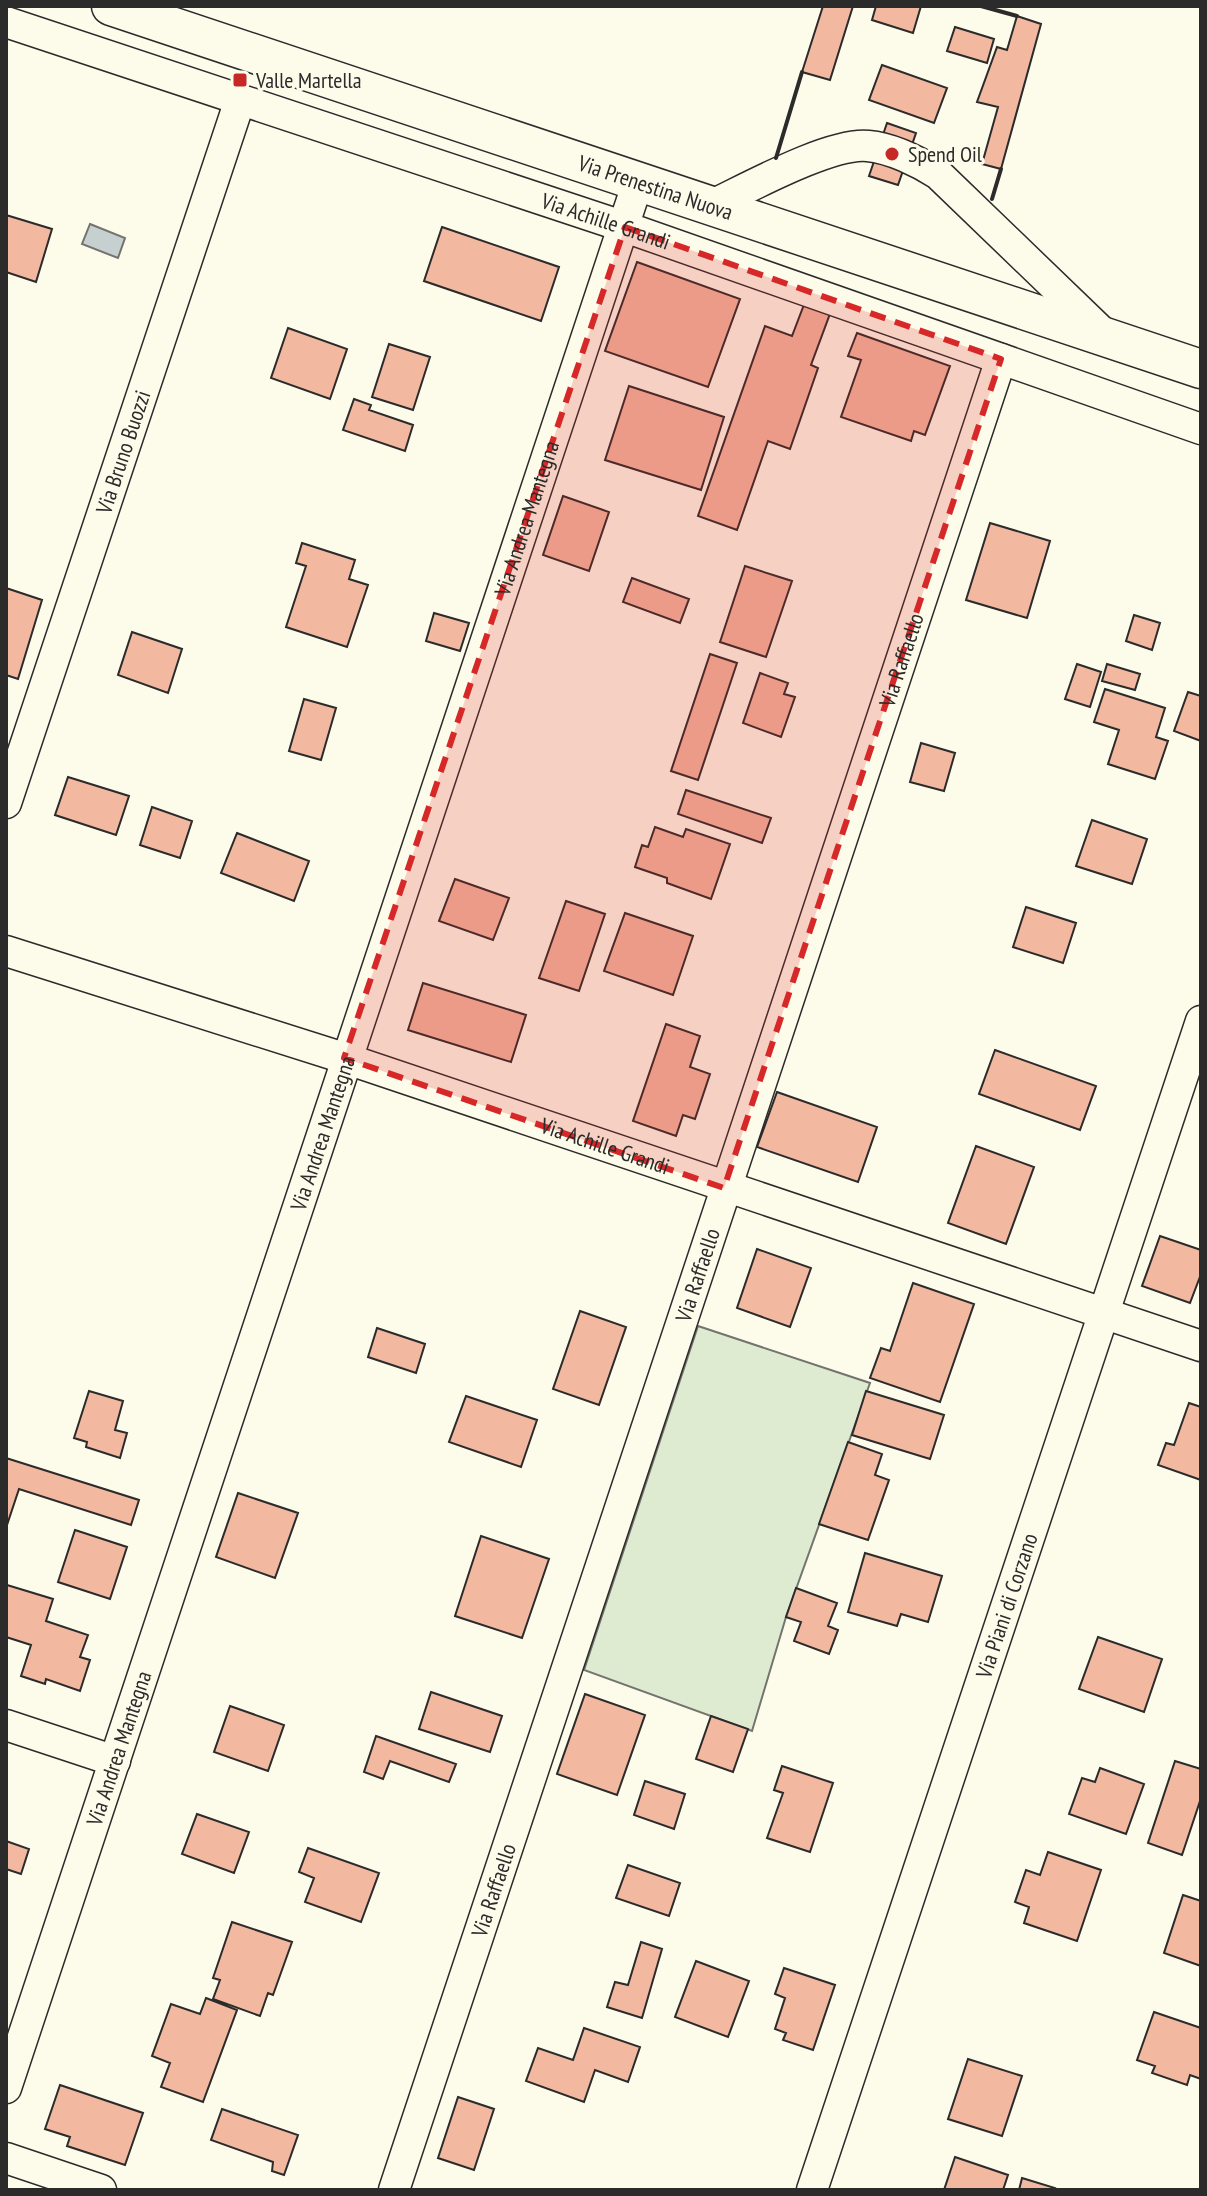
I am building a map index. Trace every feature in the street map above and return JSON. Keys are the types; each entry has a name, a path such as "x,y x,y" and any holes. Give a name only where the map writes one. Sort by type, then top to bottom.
{"main road":[{"name":"Via Prenestina Nuova","path":"111,6 639,179 866,260 1201,369"}],"street":[{"name":"Via Achille Grandi","path":"6,22 625,227 1201,429"},
{"name":"Via Bruno Buozzi","path":"6,803 240,100"},
{"path":"712,205 829,152 869,146 922,164 938,174 1108,339"},
{"name":"Via Andrea Mantegna","path":"6,2088 344,1058 639,179"},
{"path":"849,305 866,260"},
{"name":"Via Raffaello","path":"394,2190 1001,359"},
{"name":"Via Achille Grandi","path":"6,951 344,1058 1201,1346"},
{"name":"Via Piani di Corzano","path":"812,2190 1201,1021"},
{"path":"6,1725 115,1761"},
{"path":"6,2158 101,2190"}],"highlighted area":[{"path":"625,227 1001,359 724,1188 344,1058"}],"green space":[{"path":"698,1326 870,1383 786,1617 752,1731 584,1670"}],"shaded area":[{"path":"90,224 125,238 118,258 82,244"}],"building":[{"path":"823,6 853,6 830,80 802,72"},
{"path":"876,6 921,6 913,33 872,20"},
{"path":"1017,16 1041,24 1001,169 982,164 998,107 977,102 997,47 1007,50"},
{"path":"955,27 994,39 987,63 947,51"},
{"path":"882,65 947,88 934,123 869,100"},
{"name":"Spend Oil","path":"887,123 916,133 898,185 869,176"},
{"path":"6,215 52,229 36,282 6,272"},
{"path":"442,227 559,267 541,321 424,281"},
{"path":"637,262 740,299 708,387 605,351"},
{"path":"805,302 831,311 811,365 818,368 790,449 768,441 737,530 698,516 765,326 792,336"},
{"path":"288,328 347,349 330,399 271,378"},
{"path":"857,333 950,366 925,435 914,431 911,441 841,417 861,360 848,356"},
{"path":"389,344 430,357 413,410 372,397"},
{"path":"629,386 724,417 701,490 605,460"},
{"path":"354,399 371,405 369,410 413,425 405,451 343,430"},
{"path":"563,496 609,512 589,571 543,555"},
{"path":"990,523 1050,541 1027,618 966,600"},
{"path":"302,543 355,560 349,579 368,585 347,647 286,627 306,566 296,563"},
{"path":"745,566 792,581 766,657 720,642"},
{"path":"632,578 689,599 680,623 623,602"},
{"path":"6,588 42,600 18,679 6,675"},
{"path":"434,613 469,623 460,651 426,641"},
{"path":"1134,615 1160,623 1152,650 1126,641"},
{"path":"132,632 182,649 168,693 118,675"},
{"path":"710,654 737,663 698,780 671,771"},
{"path":"1077,664 1101,672 1090,707 1065,699"},
{"path":"1107,664 1140,674 1135,690 1102,681"},
{"path":"760,673 788,683 784,694 795,697 781,737 743,723"},
{"path":"1105,689 1165,708 1156,737 1168,741 1155,779 1108,764 1119,730 1094,722"},
{"path":"1188,692 1201,696 1201,741 1174,731"},
{"path":"304,699 336,708 321,760 289,751"},
{"path":"921,743 955,753 944,791 910,782"},
{"path":"68,777 129,796 116,835 55,815"},
{"path":"686,790 771,818 762,843 678,814"},
{"path":"152,807 192,821 180,858 140,845"},
{"path":"1092,820 1147,839 1132,884 1076,866"},
{"path":"655,827 683,837 686,829 730,844 711,899 635,867 642,845 648,847"},
{"path":"237,833 309,861 294,901 221,873"},
{"path":"455,879 509,898 493,940 439,921"},
{"path":"566,901 605,914 579,991 539,978"},
{"path":"1026,907 1076,923 1063,963 1013,947"},
{"path":"625,913 693,936 673,995 604,971"},
{"path":"423,983 526,1015 511,1062 408,1030"},
{"path":"666,1024 700,1036 690,1067 710,1074 695,1119 683,1115 676,1136 633,1121"},
{"path":"995,1050 1096,1086 1080,1130 979,1094"},
{"path":"777,1092 877,1127 858,1182 757,1147"},
{"path":"976,1146 1034,1167 1006,1244 948,1223"},
{"path":"1160,1236 1201,1250 1201,1274 1190,1303 1142,1286"},
{"path":"757,1249 811,1268 790,1327 737,1308"},
{"path":"913,1283 974,1304 940,1402 870,1378 881,1348 890,1351"},
{"path":"580,1311 626,1327 599,1405 553,1389"},
{"path":"377,1328 425,1344 416,1373 368,1357"},
{"path":"89,1391 123,1401 115,1430 127,1433 120,1458 86,1447 87,1442 74,1438"},
{"path":"866,1391 944,1415 930,1459 852,1435"},
{"path":"466,1396 537,1420 521,1467 449,1442"},
{"path":"1189,1403 1201,1407 1201,1480 1158,1465 1166,1443 1174,1445"},
{"path":"848,1442 882,1454 875,1475 889,1480 868,1540 819,1524"},
{"path":"6,1458 139,1500 131,1525 19,1489 6,1528"},
{"path":"238,1493 298,1513 275,1578 216,1557"},
{"path":"75,1530 127,1547 110,1599 58,1582"},
{"path":"481,1536 549,1559 522,1638 455,1616"},
{"path":"865,1553 942,1576 928,1622 901,1614 897,1626 848,1612"},
{"path":"7,1585 53,1599 46,1621 88,1635 80,1657 90,1660 80,1691 46,1679 45,1684 21,1676 31,1645 6,1637"},
{"path":"796,1588 837,1603 828,1626 838,1630 829,1654 794,1641 801,1622 786,1617"},
{"path":"1098,1637 1162,1659 1144,1712 1079,1689"},
{"path":"431,1692 502,1716 490,1752 419,1729"},
{"path":"585,1694 645,1715 617,1795 557,1774"},
{"path":"230,1706 284,1725 268,1771 214,1752"},
{"path":"711,1716 748,1729 733,1772 696,1759"},
{"path":"376,1736 456,1764 449,1782 390,1761 383,1779 364,1772"},
{"path":"1175,1761 1201,1769 1201,1798 1182,1855 1148,1843"},
{"path":"782,1766 833,1783 810,1852 767,1838 783,1793 774,1790"},
{"path":"1100,1768 1144,1784 1126,1834 1069,1814 1082,1778 1095,1782"},
{"path":"645,1781 685,1794 674,1829 634,1815"},
{"path":"197,1814 249,1832 234,1873 182,1854"},
{"path":"6,1841 29,1849 21,1874 6,1869"},
{"path":"308,1848 379,1873 361,1922 305,1902 314,1878 299,1872"},
{"path":"1048,1852 1101,1870 1077,1941 1024,1923 1029,1907 1015,1902 1026,1870 1040,1875"},
{"path":"628,1865 680,1883 669,1916 616,1898"},
{"path":"1183,1895 1201,1901 1201,1966 1164,1953"},
{"path":"232,1922 292,1942 273,1995 268,1993 260,2016 213,1999 220,1980 213,1978"},
{"path":"641,1942 662,1949 642,2018 607,2007 615,1982 628,1985"},
{"path":"696,1961 749,1981 728,2037 675,2017"},
{"path":"784,1968 835,1985 813,2050 783,2040 786,2033 775,2029 785,1998 775,1994"},
{"path":"206,1998 237,2010 203,2102 161,2087 170,2063 152,2056 171,2004 200,2014"},
{"path":"1154,2012 1201,2028 1201,2079 1190,2075 1187,2085 1152,2073 1155,2066 1137,2060"},
{"path":"584,2028 640,2047 628,2082 595,2070 584,2102 526,2081 538,2048 573,2060"},
{"path":"968,2059 1022,2076 1002,2136 948,2119"},
{"path":"60,2085 143,2113 125,2165 67,2146 70,2137 45,2129"},
{"path":"458,2097 494,2109 474,2170 438,2158"},
{"path":"222,2109 298,2135 284,2175 272,2171 273,2162 211,2140"},
{"path":"955,2157 1008,2175 1003,2190 944,2190"},
{"path":"1022,2178 1055,2188 1019,2190"}],"wall":[{"path":"981,6 1017,16"},
{"path":"776,158 802,72"},
{"path":"992,199 1001,169"}],"place":[{"name":"Valle Martella","path":"240,80"},
{"name":"Spend Oil","path":"892,154"}]}
